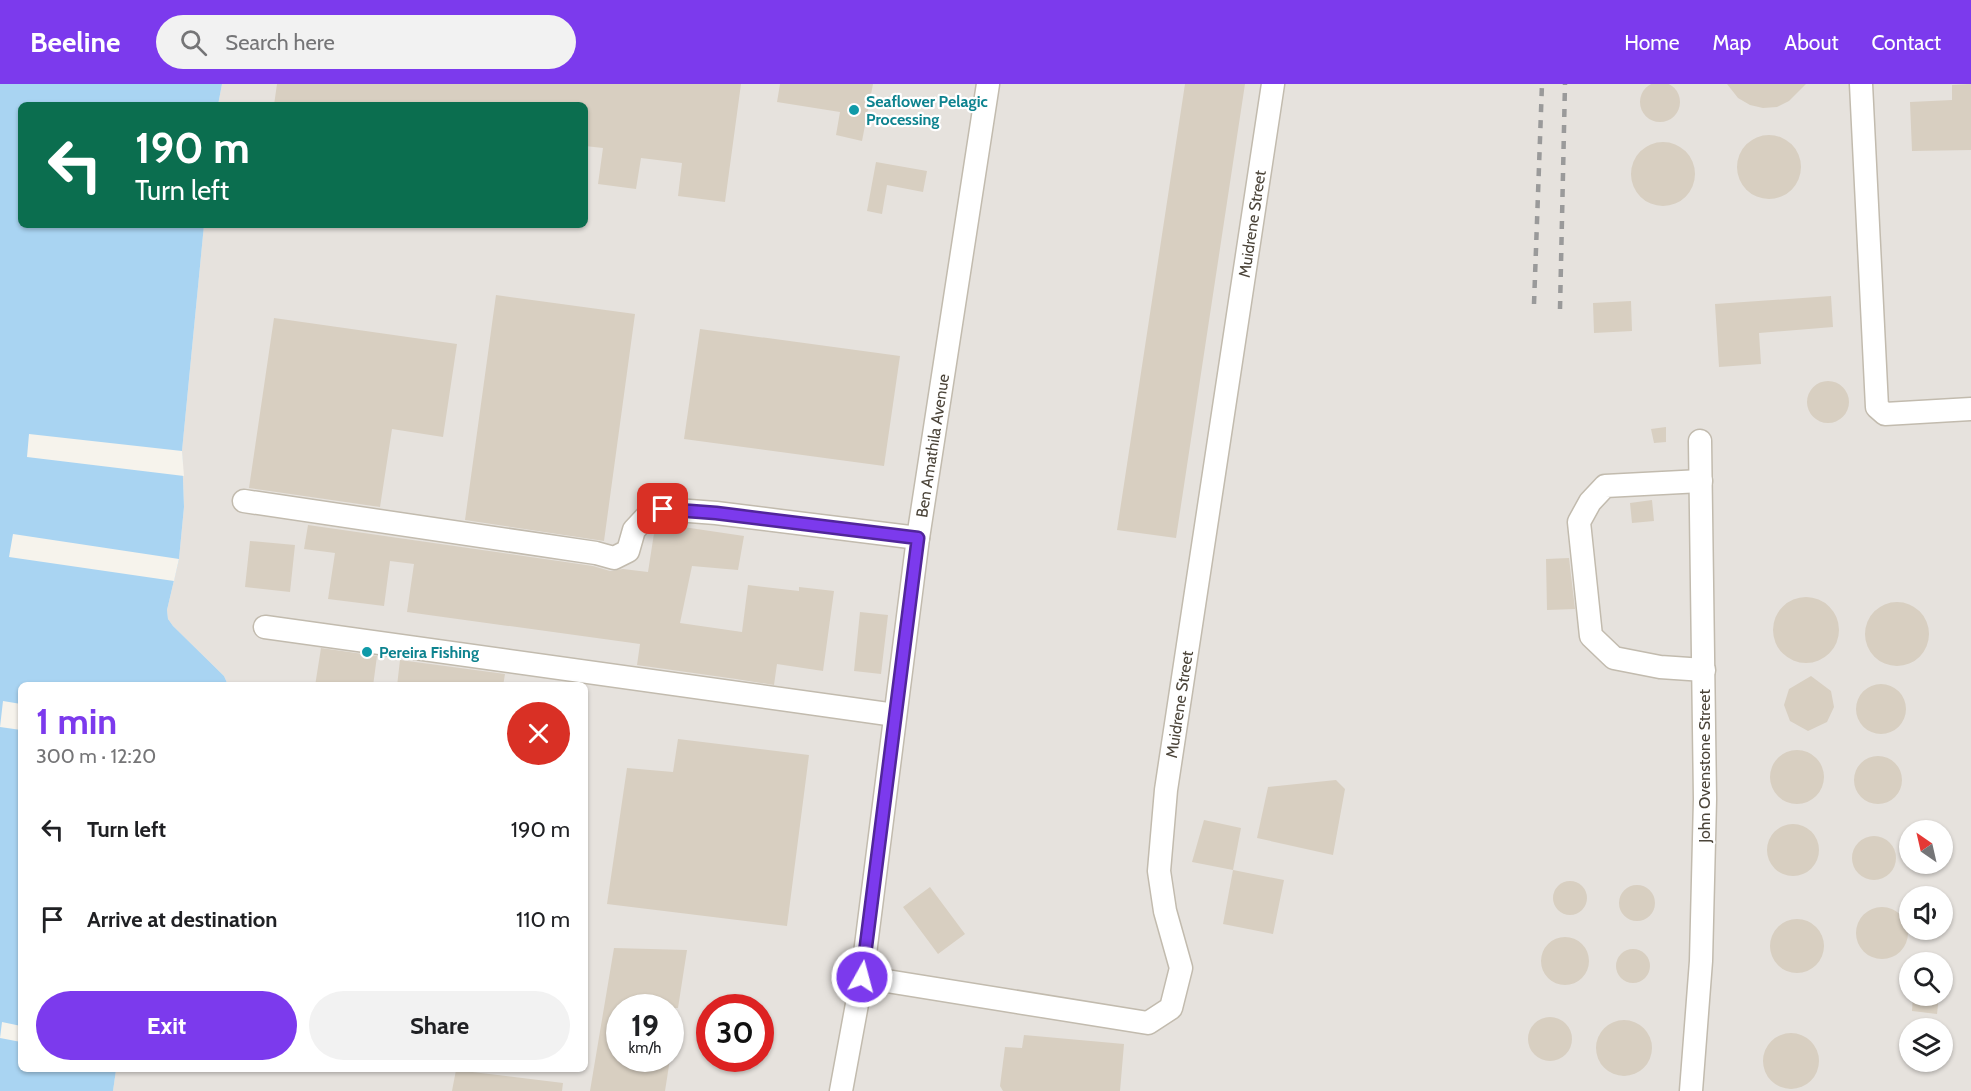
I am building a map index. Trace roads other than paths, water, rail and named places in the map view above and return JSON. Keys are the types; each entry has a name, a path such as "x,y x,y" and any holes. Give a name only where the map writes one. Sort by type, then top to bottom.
{"street":[{"name":"Ben Amathila Avenue","path":"841,1091 862,977 918,538 988,84"},
{"name":"Muidrene Street","path":"862,977 1148,1023 1171,1008 1181,968 1165,911 1159,871 1166,790 1273,84"},
{"path":"1861,84 1877,407 1885,414 1971,409"},
{"name":"John Ovenstone Street","path":"1691,1091 1701,949 1706,800 1700,441"},
{"path":"1701,481 1605,486 1590,502 1579,522 1591,636 1614,658 1660,667 1704,670"},
{"path":"244,501 596,553 614,558 628,551 634,530 647,516 663,509 716,513 918,538"},
{"path":"265,627 895,715"}],"water":[{"path":"0,84 222,84 219,102 18,102 18,228 204,228 182,451 184,507 179,559 167,610 168,619 173,626 224,676 227,682 18,682 18,1072 116,1072 113,1091 0,1091"}],"railway":[{"path":"1534,304 1542,84"},
{"path":"1560,309 1565,84"}],"place":[{"name":"Seaflower Pelagic Processing","path":"854,110"},
{"name":"Pereira Fishing","path":"367,652"}]}
